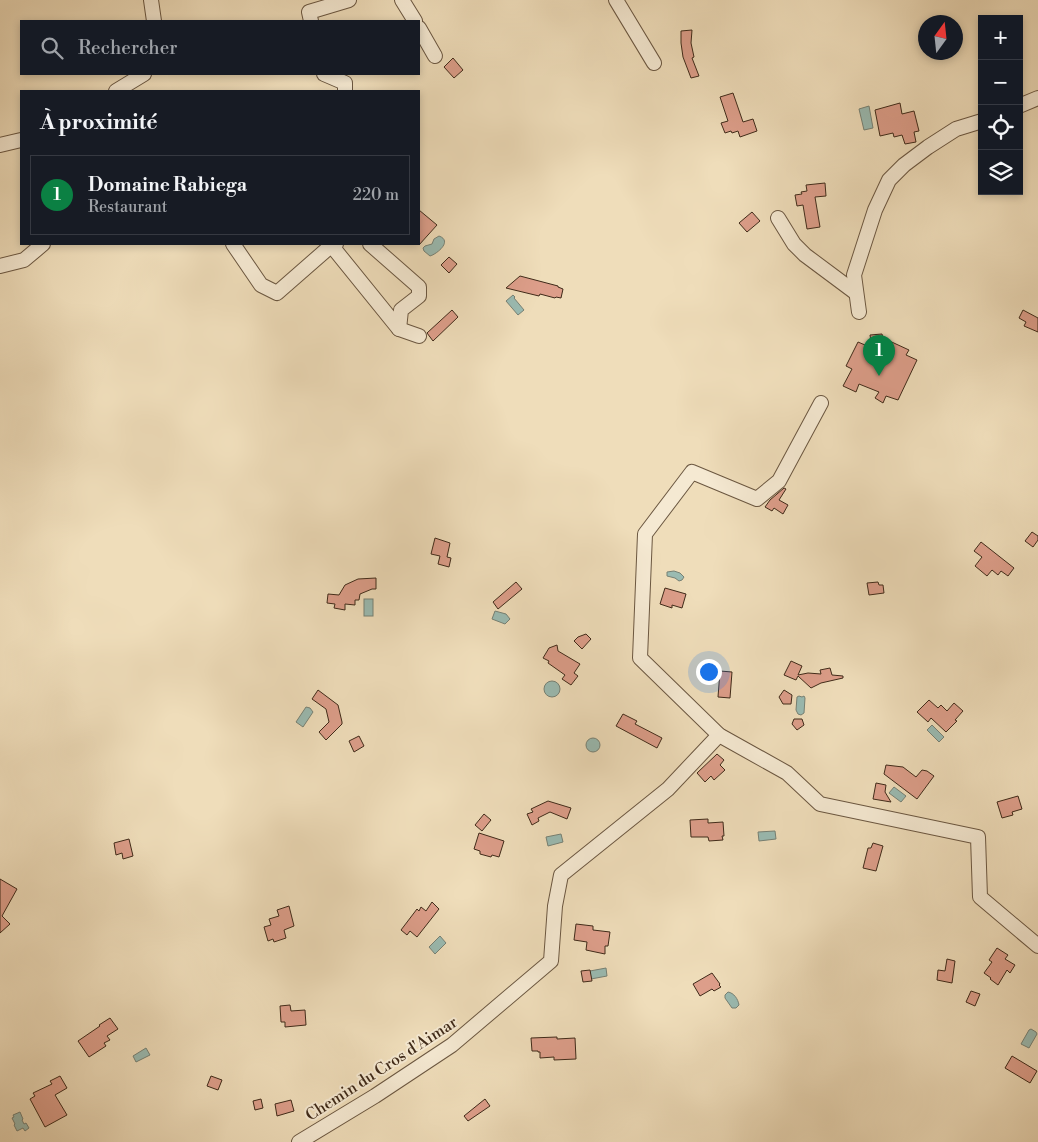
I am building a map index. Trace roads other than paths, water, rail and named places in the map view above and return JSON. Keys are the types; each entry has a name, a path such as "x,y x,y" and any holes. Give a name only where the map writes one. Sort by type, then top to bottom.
{"street":[{"path":"151,0 154,20"},
{"path":"311,20 309,12 349,0"},
{"path":"402,0 414,20"},
{"path":"616,0 654,63"},
{"path":"420,30 435,56"},
{"path":"118,90 142,75"},
{"path":"326,75 345,83 345,90"},
{"path":"1021,105 1038,98"},
{"path":"859,312 854,275 875,210 889,180 928,146 956,130 978,122"},
{"path":"0,145 20,140"},
{"path":"778,218 794,244 805,255 856,293"},
{"path":"0,266 24,260 42,245"},
{"path":"233,245 261,285 277,293 332,245"},
{"path":"334,245 399,329 419,336"},
{"path":"371,245 419,287 419,296 401,310 399,329"},
{"path":"821,403 779,481 757,499 692,472 645,534 640,658 719,735 787,773 820,804 978,837 980,897 1038,946"},
{"name":"Chemin du Cros d'Aimar","path":"299,1142 375,1096 452,1045 551,961 555,906 561,875 668,789 719,735"}],"water":[{"path":"869,106 873,128 864,130 859,109"},
{"path":"439,236 443,238 444,244 440,250 430,256 423,248 432,244 434,239"},
{"path":"513,295 524,310 518,315 506,301"},
{"path":"674,571 684,577 682,580 679,581 667,576 667,572"},
{"path":"364,599 373,599 373,616 364,616"},
{"path":"495,611 506,614 510,619 505,624 492,619"},
{"path":"552,681 558,683 560,689 558,695 552,697 546,695 544,689 546,683"},
{"path":"804,696 805,698 804,713 801,715 796,710 797,697"},
{"path":"306,707 310,708 313,712 303,727 296,722"},
{"path":"932,725 944,737 939,742 927,730"},
{"path":"590,738 596,738 600,745 596,752 590,752 586,748 586,742"},
{"path":"894,787 906,796 901,802 889,793"},
{"path":"775,831 776,839 759,841 758,832"},
{"path":"561,834 563,842 548,846 546,837"},
{"path":"440,936 446,943 435,954 429,947"},
{"path":"606,968 607,976 591,979 590,971"},
{"path":"728,992 734,995 738,1001 739,1005 736,1008 732,1008 725,998"},
{"path":"1031,1029 1037,1034 1029,1048 1021,1044"},
{"path":"146,1048 150,1055 136,1062 133,1056"},
{"path":"20,1112 24,1124 26,1123 29,1128 25,1131 23,1128 17,1131 12,1118 14,1117 13,1115"}],"place":[{"name":"Domaine Rabiega","path":"879,376"}]}
